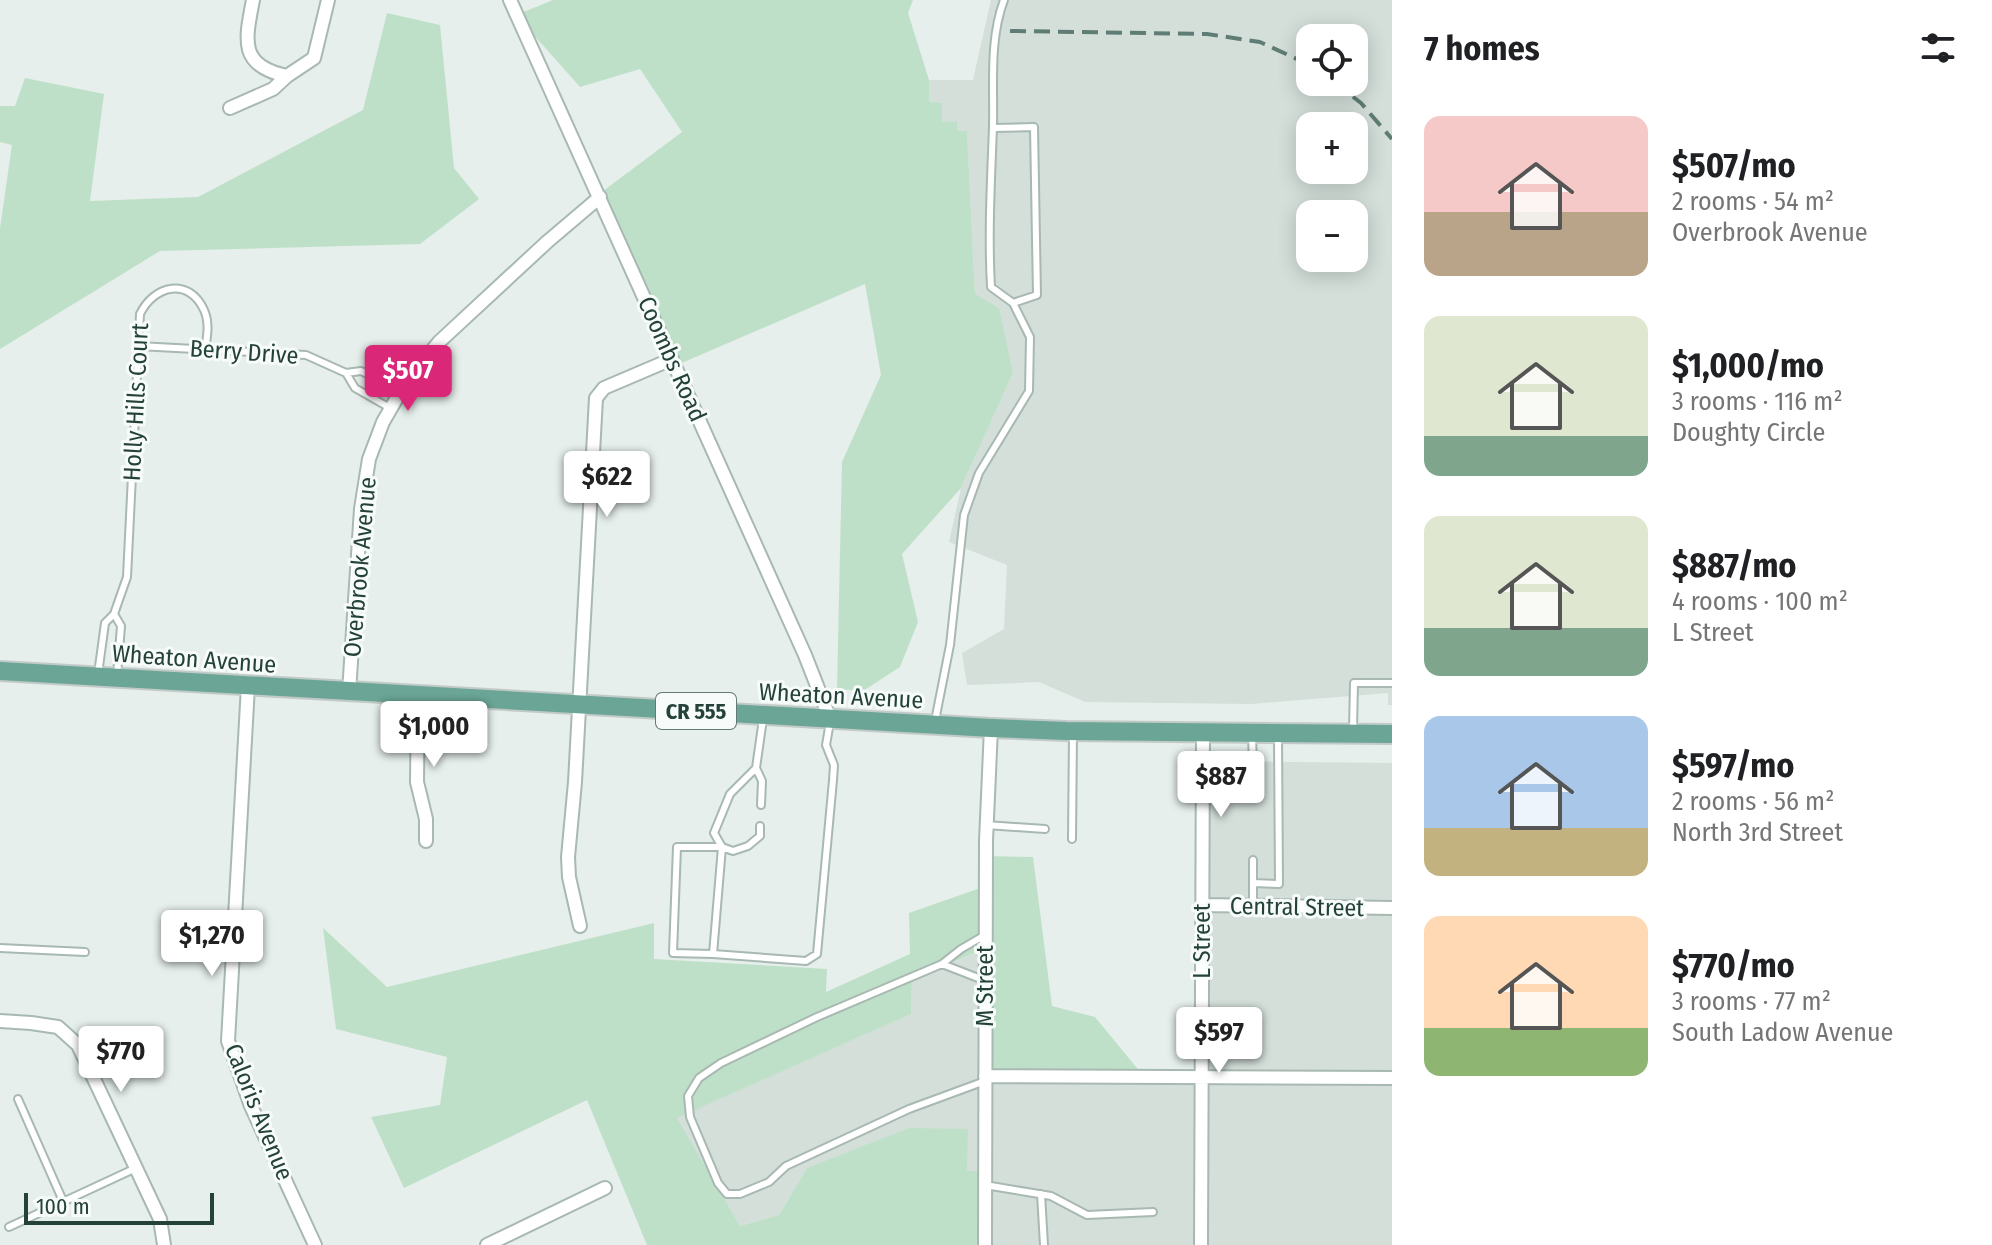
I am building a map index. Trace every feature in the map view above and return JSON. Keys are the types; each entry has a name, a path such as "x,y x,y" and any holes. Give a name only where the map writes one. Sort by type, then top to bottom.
{"main road":[{"name":"Wheaton Avenue","path":"0,671 991,728 1392,734"}],"street":[{"path":"253,0 247,30 250,54 264,71 287,76"},
{"path":"230,108 273,89 314,58 328,0"},
{"name":"Coombs Road","path":"510,0 805,655 830,719"},
{"name":"Overbrook Avenue","path":"349,692 363,497 375,440 390,408 439,342 600,197"},
{"path":"580,926 569,877 568,857 596,398 604,388 672,359"},
{"name":"Caloris Avenue","path":"248,686 228,1041 251,1106 315,1245"},
{"path":"418,696 417,782 426,819 426,841"},
{"name":"M Street","path":"985,1245 986,825 991,728"},
{"name":"L Street","path":"1201,1245 1203,732"},
{"name":"Central Street","path":"1202,905 1392,908"},
{"path":"0,1021 58,1027 78,1045 160,1219 164,1245"},
{"path":"985,1078 1392,1078"},
{"path":"487,1245 605,1188"}],"lane":[{"path":"934,725 950,645 964,515 979,473 1029,391 1030,337 1013,303 991,287 989,242 996,22 1004,0"},
{"path":"993,128 1034,127 1037,295 1013,303"},
{"name":"Holly Hills Court","path":"97,677 105,623 114,614 127,577 140,314 146,303 168,288 184,288 205,311 208,330 205,350"},
{"name":"Berry Drive","path":"138,346 306,355 346,373 361,371 401,390"},
{"name":"Berry Drive","path":"346,373 355,388 390,408"},
{"name":"Holly Hills Court","path":"114,614 121,626 117,678"},
{"path":"1353,734 1354,683 1392,683"},
{"path":"761,805 762,781 756,768 763,715"},
{"path":"760,826 760,836 748,846 733,851 722,847 677,847 673,953 795,961 806,961 817,954 834,765 826,745 830,719"},
{"path":"1072,839 1073,731"},
{"path":"1252,733 1253,767"},
{"path":"1253,883 1279,884 1278,733"},
{"path":"713,954 722,847 714,833 730,794 756,768"},
{"path":"986,825 1045,829"},
{"path":"1253,860 1253,906"},
{"path":"985,935 942,964 817,1017 721,1063 699,1078 688,1096 690,1117 718,1183 727,1194 740,1194 769,1182 786,1166 985,1078"},
{"path":"0,948 85,952"},
{"path":"942,964 986,981"},
{"path":"18,1099 63,1201"},
{"path":"9,1227 136,1168"},
{"path":"985,1185 1051,1196 1087,1215 1153,1212"},
{"path":"1041,1194 1044,1245"}],"shaded area":[{"path":"991,0 1392,0 1392,705 1388,705 1388,693 1251,704 1085,702 1039,682 967,685 962,653 1004,629 1007,565 949,542 961,488 1013,373 975,295 967,132 957,131 942,122 929,103 929,80 973,80"},
{"path":"1205,761 1392,763 1392,1245 985,1245 984,1171 967,1171 967,1129 807,1168 779,1215 740,1226 676,1118 911,1014 912,980 985,949 984,1069 1200,1075"}],"green space":[{"path":"553,0 913,0 908,13 929,80 929,102 942,103 942,122 957,122 957,131 967,131 975,294 999,308 1013,373 961,488 902,554 918,622 900,667 863,691 837,689 842,462 881,375 865,284 677,365 599,194 682,132 640,69 580,87 516,15"},
{"path":"387,13 440,25 454,168 479,199 420,244 160,251 0,349 0,228 12,145 0,142 0,106 15,106 25,78 104,94 90,201 198,197 363,110"},
{"path":"987,856 1033,857 1052,1006 1095,1017 1141,1073 984,1069 984,949 912,980 911,1014 677,1118 740,1226 779,1215 807,1168 909,1128 968,1129 967,1171 984,1171 985,1245 647,1245 587,1100 404,1188 371,1117 440,1105 447,1057 336,1029 323,928 387,987 654,923 654,959 827,969 826,992 910,954 909,913 986,886"}],"railway":[{"path":"1010,31 1207,34 1260,42 1296,59"},
{"path":"1352,96 1392,139"}]}
